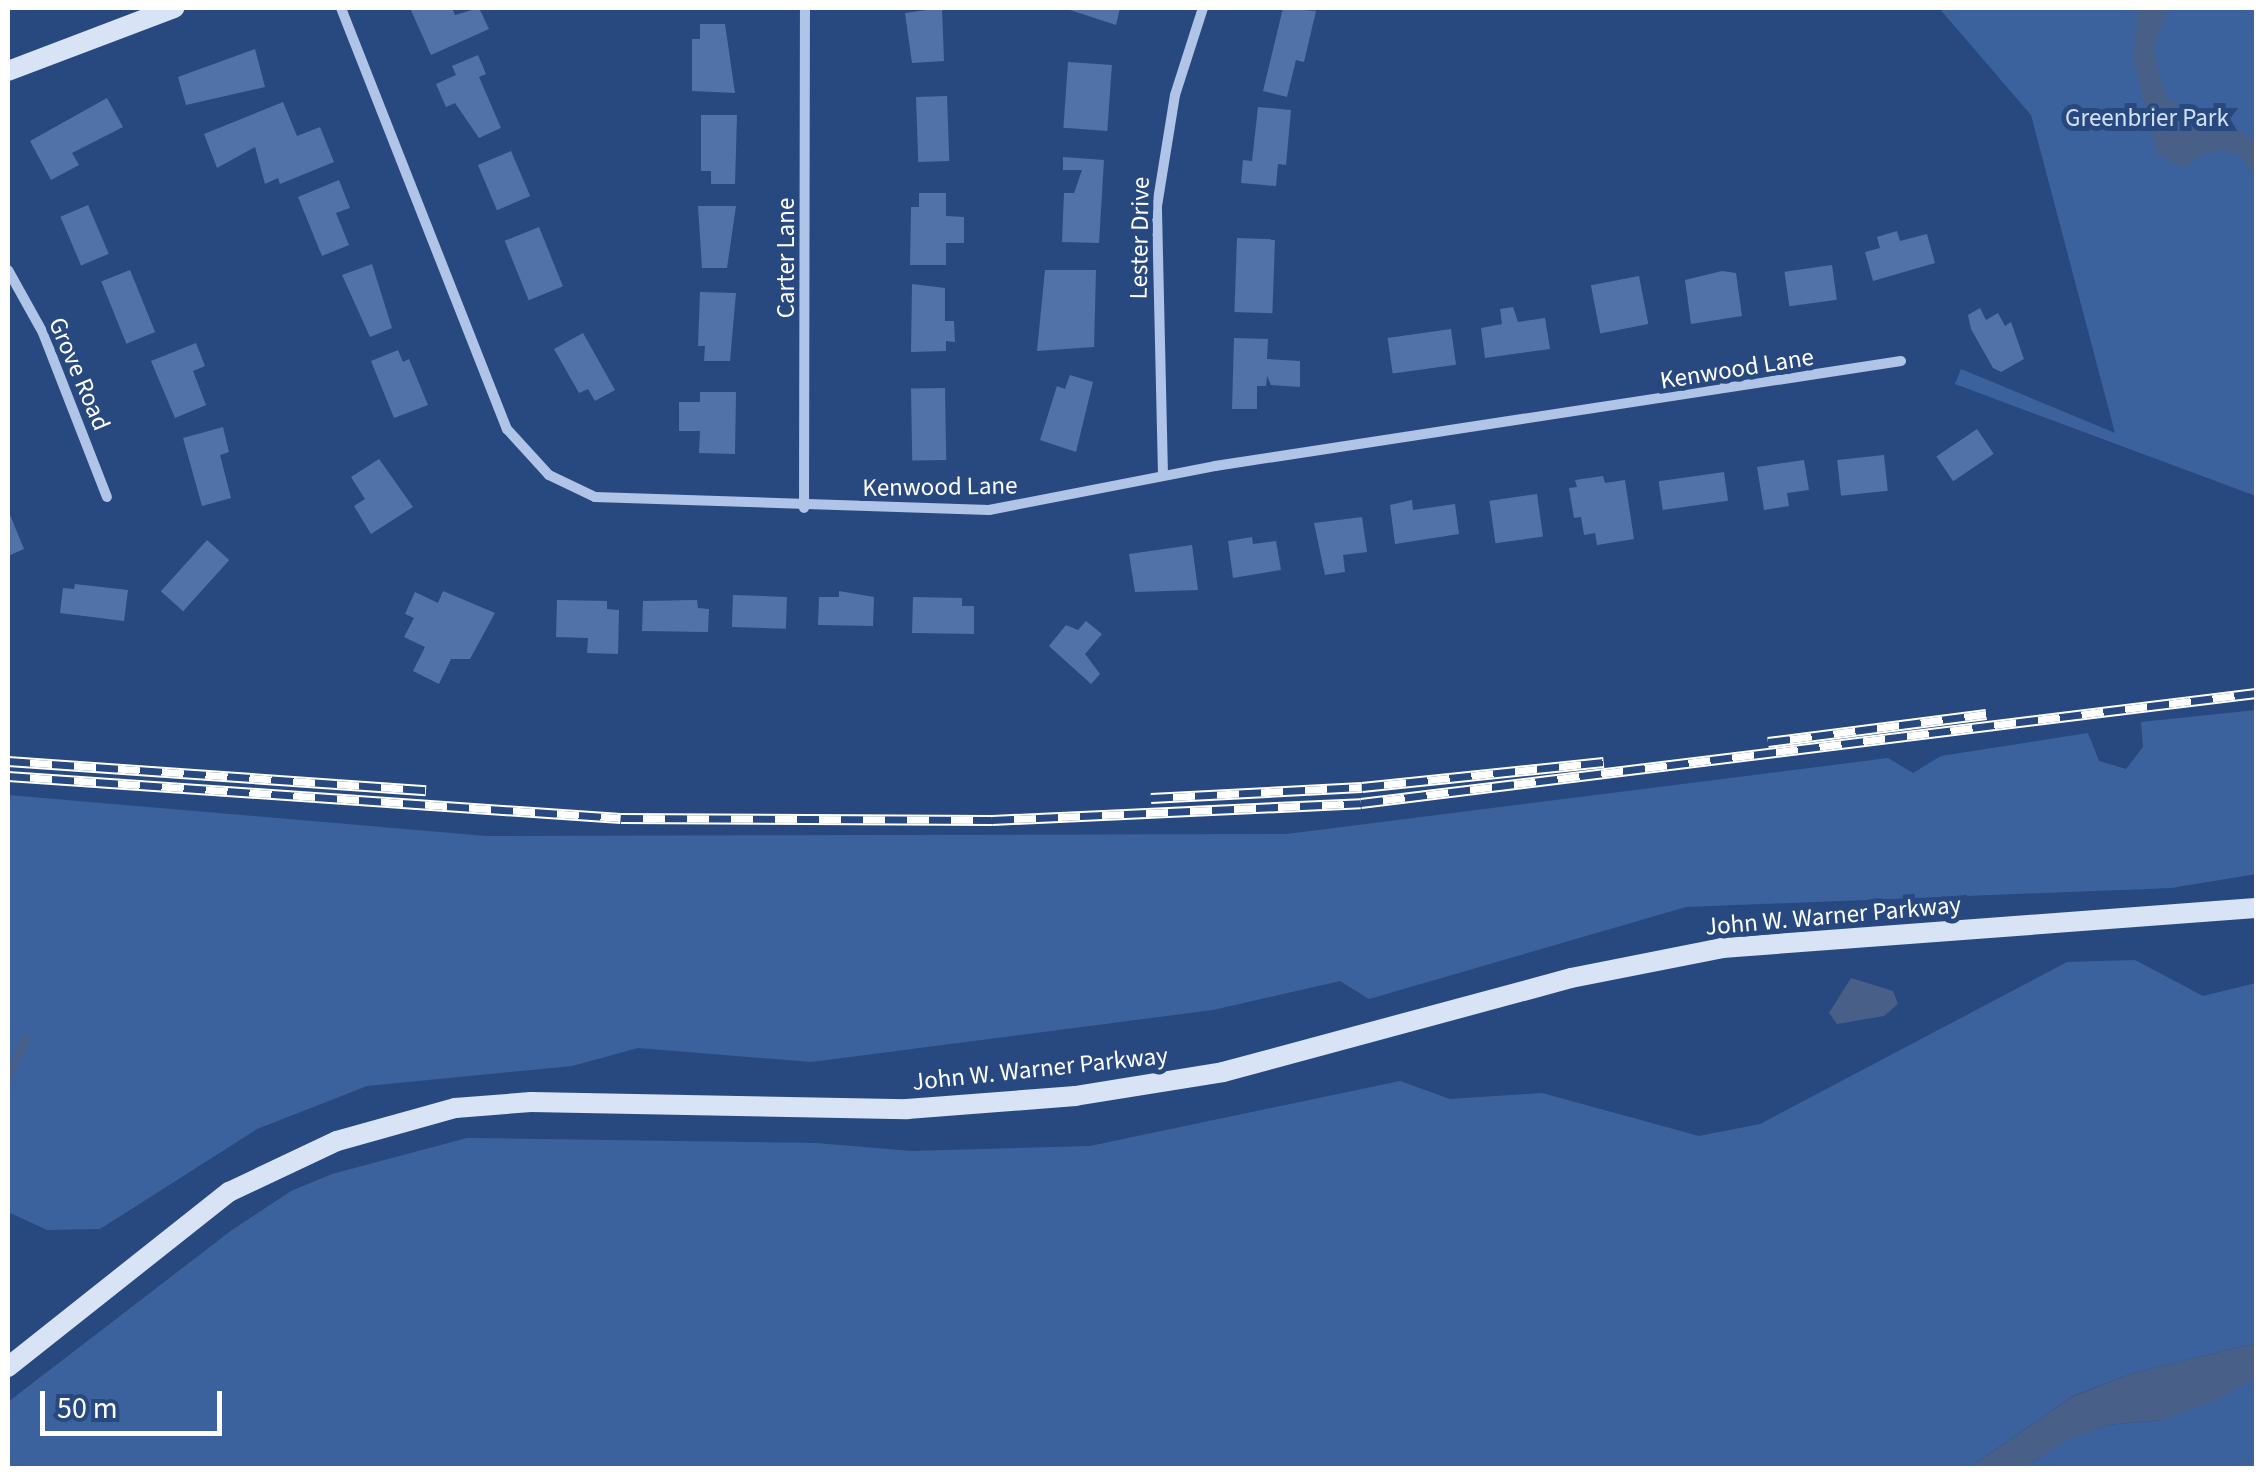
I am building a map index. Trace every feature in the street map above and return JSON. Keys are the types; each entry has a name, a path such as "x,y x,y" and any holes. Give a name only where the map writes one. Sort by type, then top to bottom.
{"main road":[{"path":"8,70 174,8"},
{"name":"John W. Warner Parkway","path":"8,1367 229,1192 337,1140 455,1108 531,1102 907,1109 1076,1096 1223,1072 1571,978 1722,948 2256,908"}],"street":[{"name":"Kenwood Lane","path":"341,8 507,429 548,475 594,496 804,508 988,510 1163,475 1901,360"},
{"name":"Carter Lane","path":"804,508 806,8"},
{"name":"Lester Drive","path":"1163,475 1158,206 1175,95 1203,8"},
{"name":"Grove Road","path":"8,270 43,334 107,496"}],"green space":[{"name":"Greenbrier Park","path":"1939,8 2256,8 2256,496 1955,384 1961,369 2115,433 2031,115"},
{"path":"2256,710 2256,874 2171,888 1686,907 1369,999 1340,981 1213,1010 811,1062 638,1048 572,1066 367,1086 257,1129 100,1229 47,1230 8,1212 8,795 486,836 1287,834 1888,758 1913,773 1941,756 2088,733 2099,761 2126,769 2143,747 2141,722"},
{"path":"2135,960 2203,996 2256,983 2256,1343 2130,1374 2073,1396 1969,1468 8,1468 8,1402 232,1230 291,1191 332,1174 467,1138 816,1143 911,1151 1090,1146 1400,1081 1450,1099 1542,1093 1699,1136 1760,1124 2067,962"},
{"path":"2256,1377 2256,1468 2023,1468 2066,1440 2107,1425 2162,1420"}],"shaded area":[{"path":"2139,8 2168,8 2153,49 2166,96 2205,126 2232,128 2256,140 2256,176 2239,154 2220,150 2200,155 2186,168 2157,155 2133,55"},
{"path":"1851,978 1893,991 1898,1004 1884,1016 1837,1024 1829,1013"},
{"path":"2256,1343 2256,1377 2225,1396 2162,1420 2107,1425 2065,1441 2023,1468 1969,1468 2072,1397 2130,1374"}],"building":[{"path":"410,8 452,8 455,15 479,8 489,29 431,55"},
{"path":"942,8 944,61 912,63 905,13"},
{"path":"1064,8 1120,8 1116,25"},
{"path":"1283,8 1316,11 1304,62 1296,60 1287,97 1263,91"},
{"path":"700,24 725,24 735,93 692,91 692,39 700,39"},
{"path":"255,49 265,87 186,105 178,77"},
{"path":"478,55 486,74 479,77 501,128 479,138 455,103 446,107 436,84 456,75 452,66"},
{"path":"1068,62 1112,65 1107,131 1063,128"},
{"path":"947,96 949,161 918,162 916,97"},
{"path":"107,98 123,127 72,153 79,165 51,180 30,141"},
{"path":"283,102 297,136 320,127 334,162 280,184 278,178 265,184 255,147 217,168 204,134"},
{"path":"1258,107 1291,110 1286,165 1278,164 1276,186 1241,183 1243,160 1252,161"},
{"path":"701,115 737,115 735,184 711,184 711,171 701,171"},
{"path":"511,151 530,196 497,210 478,165"},
{"path":"1063,157 1104,160 1099,243 1062,242 1064,193 1074,193 1082,170 1063,170"},
{"path":"339,180 350,208 336,213 349,245 322,256 298,197"},
{"path":"919,193 946,193 946,216 964,217 964,243 946,243 946,265 910,265 911,207 919,207"},
{"path":"88,205 109,254 81,266 60,217"},
{"path":"698,206 736,206 727,268 702,268"},
{"path":"539,227 563,286 529,300 505,241"},
{"path":"1897,231 1900,241 1927,234 1935,263 1873,281 1865,252 1880,248 1877,237"},
{"path":"1237,238 1275,239 1272,313 1234,312"},
{"path":"372,264 392,328 370,337 342,275"},
{"path":"1832,265 1837,300 1789,306 1784,272"},
{"path":"130,270 155,332 126,344 101,282"},
{"path":"1045,270 1096,270 1094,347 1037,351"},
{"path":"1722,271 1736,273 1742,316 1691,324 1685,280"},
{"path":"1639,276 1648,324 1600,333 1591,285"},
{"path":"912,284 945,288 945,321 954,321 955,342 946,341 946,351 911,352"},
{"path":"700,292 736,293 730,361 704,361 705,346 698,346"},
{"path":"1513,307 1518,322 1545,318 1550,349 1485,358 1481,328 1502,324 1500,309"},
{"path":"1980,308 1986,320 1998,313 2005,326 2011,322 2024,359 2001,372 1993,368 1971,329 1968,315"},
{"path":"1451,329 1456,365 1393,374 1388,338"},
{"path":"583,333 615,390 595,401 588,389 579,393 554,349"},
{"path":"1234,338 1268,339 1267,359 1300,361 1300,387 1271,385 1267,376 1266,386 1257,386 1257,409 1232,409"},
{"path":"196,343 205,366 193,371 206,405 175,418 151,361"},
{"path":"398,350 403,362 409,359 428,405 394,418 371,361"},
{"path":"1070,375 1093,382 1076,452 1040,440 1057,386 1065,389"},
{"path":"945,388 946,460 912,461 911,389"},
{"path":"700,392 736,392 735,454 699,453 700,431 679,431 679,402 700,402"},
{"path":"223,427 229,452 220,455 231,498 202,506 183,438"},
{"path":"1977,429 1994,454 1953,481 1936,456"},
{"path":"1884,455 1888,491 1841,496 1837,460"},
{"path":"379,459 413,507 371,534 354,506 365,499 351,477"},
{"path":"1804,460 1809,490 1787,493 1789,506 1764,510 1757,467"},
{"path":"1724,472 1728,501 1663,510 1659,481"},
{"path":"1603,476 1605,483 1625,480 1634,539 1597,545 1595,533 1584,535 1581,517 1574,518 1569,488 1577,487 1575,480"},
{"path":"1537,494 1543,537 1495,543 1489,501"},
{"path":"1412,500 1413,510 1455,504 1459,534 1395,544 1390,505"},
{"path":"8,510 24,549 8,556"},
{"path":"1362,517 1367,552 1343,555 1345,572 1325,575 1314,523"},
{"path":"1252,537 1253,544 1276,541 1281,570 1233,578 1228,541"},
{"path":"207,540 229,560 183,611 161,591"},
{"path":"1192,545 1198,590 1135,592 1129,554"},
{"path":"75,584 128,590 124,621 60,613 63,588 74,589"},
{"path":"443,591 495,613 470,659 451,659 439,684 413,671 425,647 404,637 414,618 405,614 415,592 438,603"},
{"path":"839,591 874,597 873,626 818,625 819,597 839,597"},
{"path":"733,595 787,597 786,629 732,627"},
{"path":"913,597 962,598 962,606 974,606 974,634 912,633"},
{"path":"557,600 607,601 607,609 619,610 618,654 587,653 588,638 556,637"},
{"path":"697,600 698,608 709,609 708,632 642,631 643,601"},
{"path":"1086,621 1102,634 1085,654 1100,674 1091,684 1049,646 1066,625 1078,630"}],"waterway":[{"path":"8,1077 26,1039"}],"railway":[{"path":"8,776 621,818 992,820 1361,803 2256,693"},
{"path":"1768,742 1986,714"},
{"path":"8,761 426,790"},
{"path":"1151,798 1362,787 1604,762"}]}
